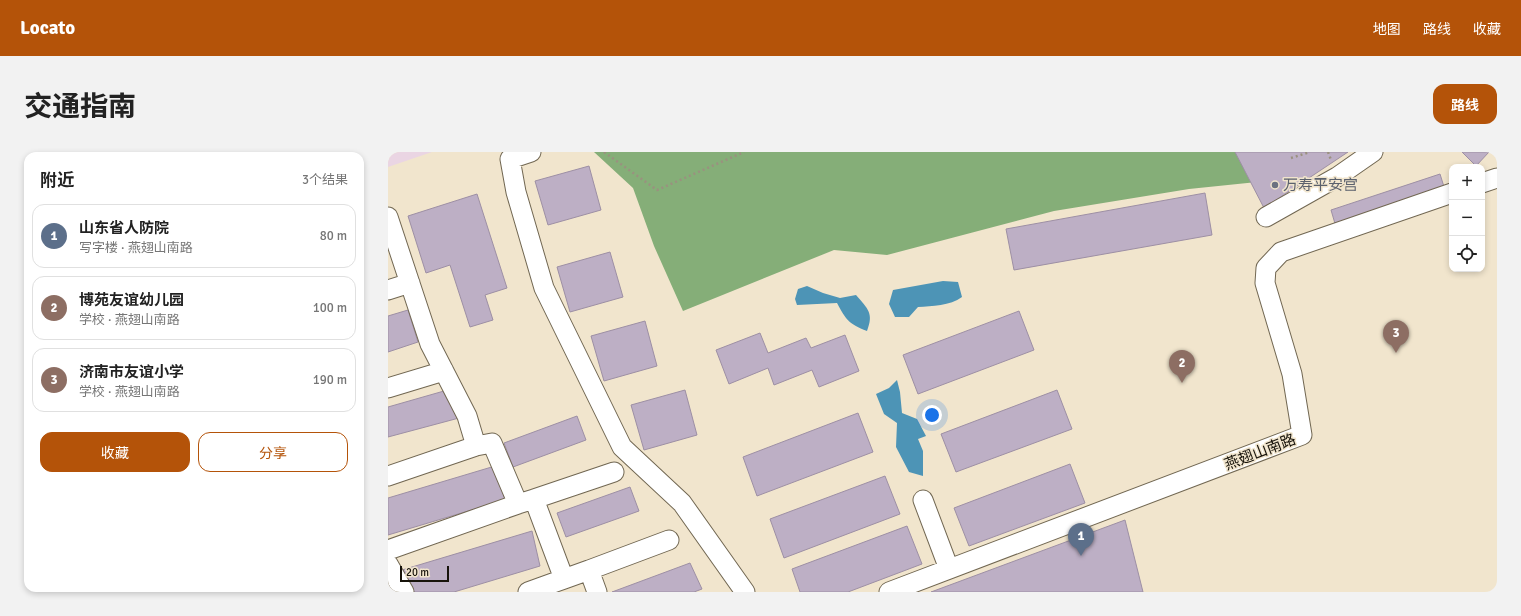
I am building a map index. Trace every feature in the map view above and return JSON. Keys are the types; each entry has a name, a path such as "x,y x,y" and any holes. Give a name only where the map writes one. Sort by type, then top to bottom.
{"street":[{"path":"531,152 510,159 516,192 544,288 622,447 682,503 745,592"},
{"path":"1266,217 1337,177 1373,152"},
{"path":"1485,182 1497,178"},
{"name":"燕翅山南路","path":"889,592 1302,435 1292,374 1265,283 1266,268 1281,252 1449,194"},
{"path":"388,217 430,344 467,416 476,446"},
{"path":"388,290 410,283"},
{"path":"388,388 444,371"},
{"path":"388,476 476,446 492,443 526,502 564,579"},
{"path":"388,550 614,472"},
{"path":"923,500 949,569"},
{"path":"528,592 670,540"},
{"path":"388,564 404,592"},
{"path":"588,570 597,592"}],"path":[{"path":"604,152 657,190 744,152"},
{"path":"1291,158 1310,152"}],"shaded area":[{"path":"388,152 432,152 388,167"}],"green space":[{"path":"594,152 1303,152 1257,182 1189,189 1054,211 887,255 834,250 683,311 654,246 633,188"}],"water":[{"path":"943,281 958,282 962,297 946,304 918,307 909,317 895,317 889,304 893,290"},
{"path":"807,286 840,298 856,295 867,308 870,315 867,331 852,324 843,314 837,303 797,305 795,299 798,289"},
{"path":"897,380 902,413 917,419 926,436 918,439 923,451 923,476 909,472 896,447 897,423 884,414 876,394 889,388"}],"building":[{"name":"万寿平安宫","path":"1235,152 1348,152 1264,208"},
{"path":"1462,152 1489,152 1478,164 1474,164"},
{"path":"589,166 601,210 548,225 535,181"},
{"path":"1440,174 1445,190 1336,227 1331,210"},
{"path":"1205,193 1212,235 1014,270 1006,229"},
{"path":"477,194 507,288 485,295 493,320 470,327 450,265 426,273 408,216"},
{"path":"610,252 623,297 570,312 557,267"},
{"path":"408,310 418,342 388,352 388,316"},
{"path":"1019,311 1034,350 918,394 903,355"},
{"path":"645,321 657,366 604,381 591,336"},
{"path":"760,333 768,353 806,338 811,348 845,335 859,371 819,387 812,370 774,385 768,368 729,384 716,350"},
{"path":"451,389 459,418 388,437 388,407"},
{"path":"685,390 697,435 644,450 631,405"},
{"path":"1057,390 1072,429 956,472 941,434"},
{"path":"858,413 873,452 757,496 743,457"},
{"path":"577,416 586,440 513,467 504,443"},
{"path":"1070,464 1085,503 969,546 954,508"},
{"path":"495,466 505,500 388,535 388,498"},
{"path":"885,476 900,514 784,558 770,519"},
{"path":"630,487 639,511 566,537 557,513"},
{"path":"1125,520 1143,592 931,592"},
{"path":"907,526 922,564 848,592 800,592 792,569"},
{"path":"532,531 540,566 454,592 409,592 402,570"},
{"path":"690,563 702,589 694,592 612,592"}],"place":[{"name":"万寿平安宫","path":"1275,185"},
{"name":"济南市友谊小学","path":"1396,353"},
{"name":"博苑友谊幼儿园","path":"1182,383"},
{"name":"山东省人防院","path":"1081,556"}]}
